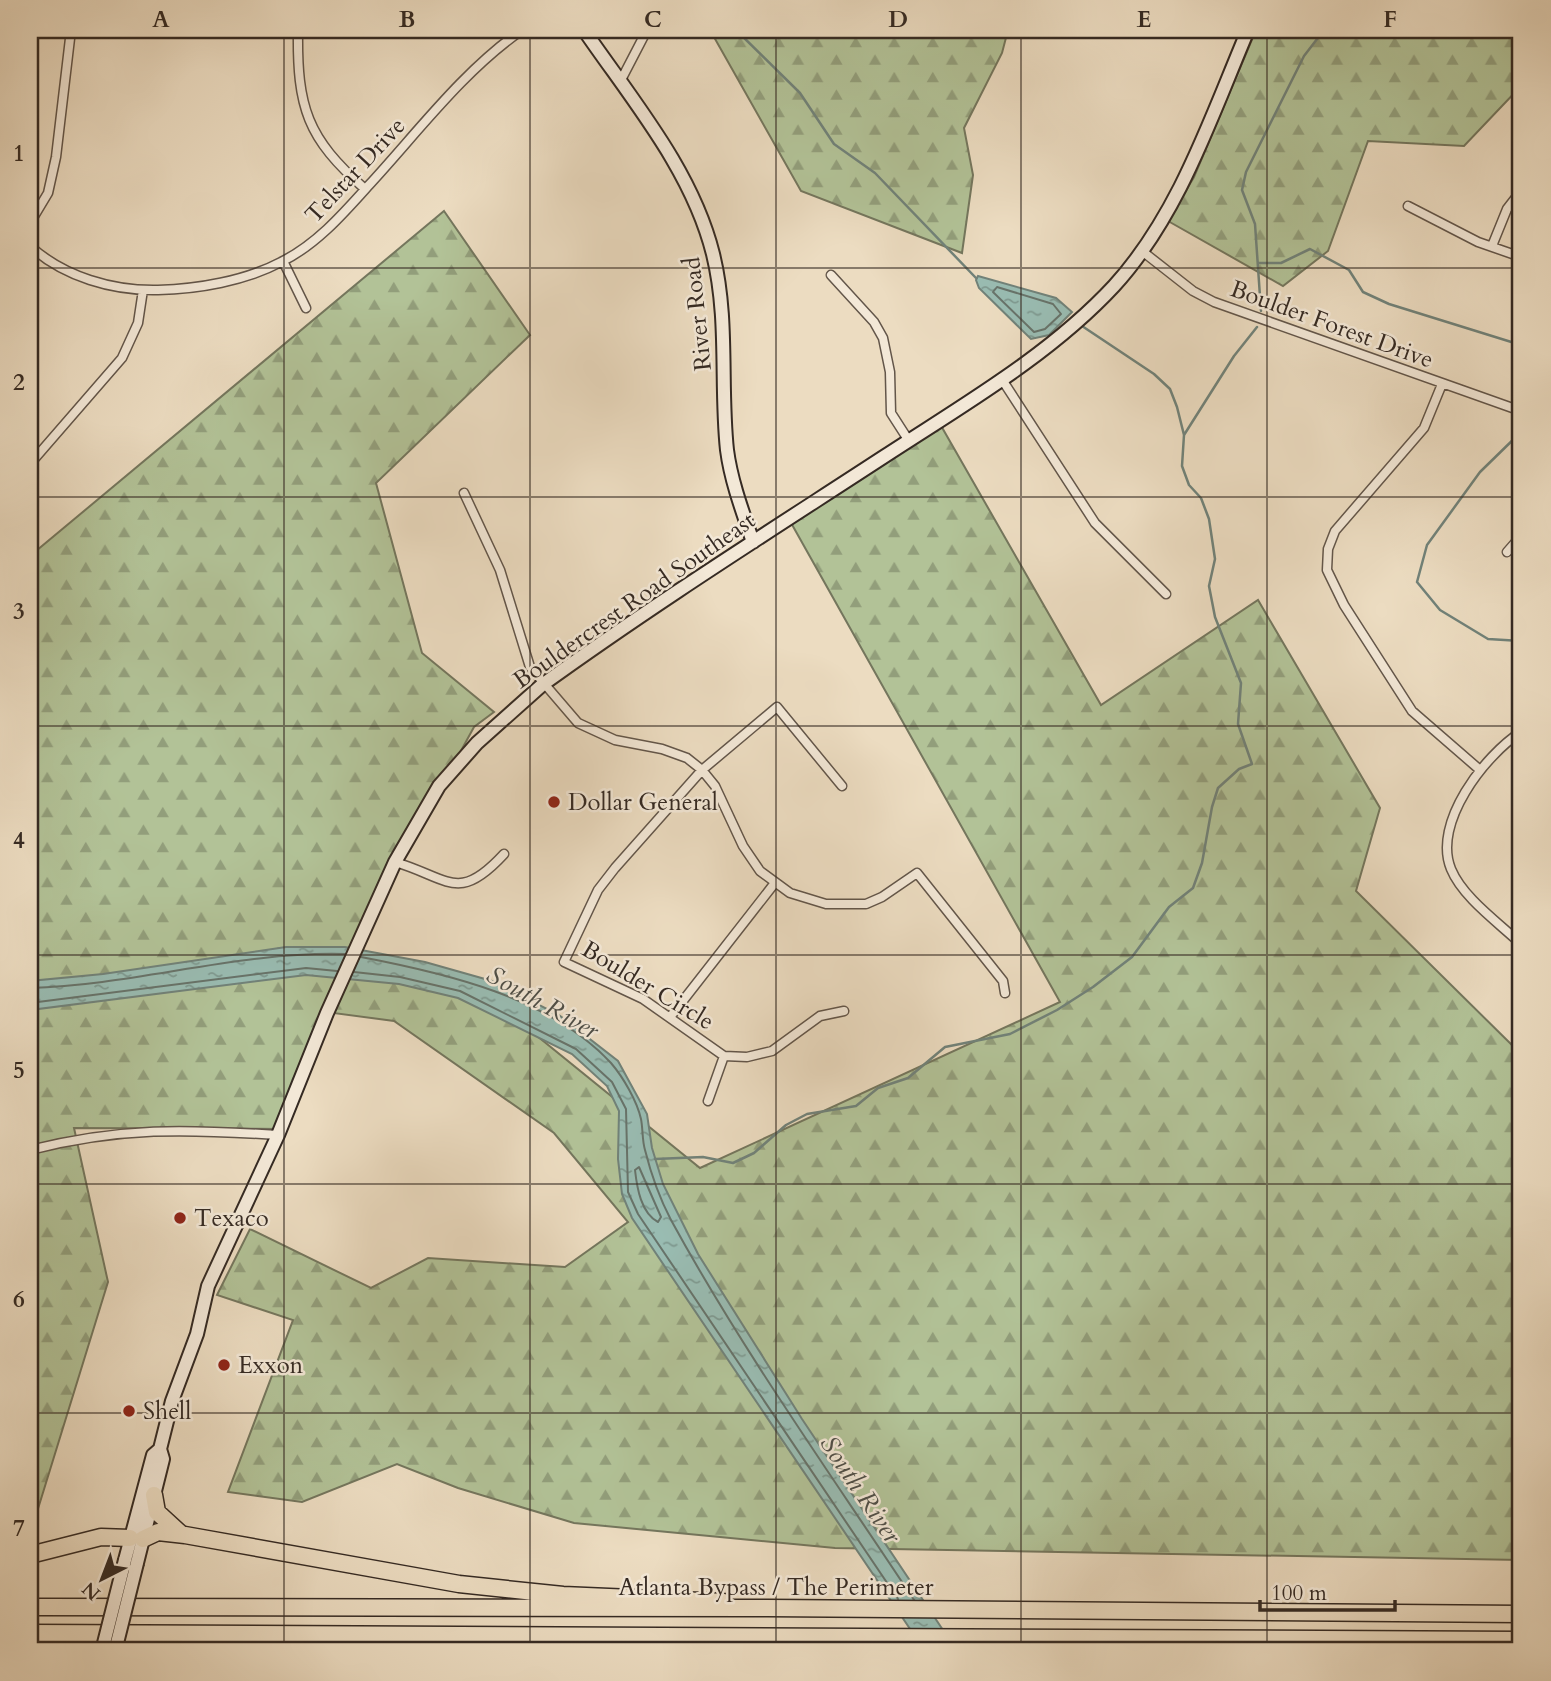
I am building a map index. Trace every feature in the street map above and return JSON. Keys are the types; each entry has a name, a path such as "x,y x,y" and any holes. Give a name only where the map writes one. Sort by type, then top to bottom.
{"highway":[{"path":"154,1495 158,1513 185,1535"},
{"path":"30,1555 101,1537 137,1539 158,1532 458,1584 563,1595 703,1598 768,1608"},
{"name":"Atlanta Bypass / The Perimeter","path":"30,1607 1521,1613"},
{"name":"Atlanta Bypass / The Perimeter","path":"30,1633 1521,1640"},
{"path":"650,1651 896,1637"},
{"path":"1354,1639 1491,1651"}],"street":[{"path":"30,223 48,193 56,158 71,30"},
{"path":"298,30 302,90 309,122 320,144 365,189"},
{"name":"Telstar Drive","path":"30,246 60,267 90,280 142,290 187,289 262,271 284,261 313,241 365,189 461,83 522,30"},
{"name":"River Road","path":"584,30 684,177 703,219 713,255 724,338 727,451 741,509 753,542"},
{"path":"620,82 647,30"},
{"name":"Bouldercrest Road Southeast","path":"137,1539 154,1495 163,1459 160,1449 172,1401 197,1334 208,1286 278,1135 327,1013 395,862 439,786 477,743 542,685 1001,378 1070,327 1114,286 1142,251 1192,161 1248,30"},
{"path":"1492,246 1507,209 1521,191"},
{"path":"1408,206 1458,233 1521,257"},
{"name":"Boulder Forest Drive","path":"1142,251 1214,302 1521,411"},
{"path":"284,261 306,308"},
{"path":"831,275 874,322 883,338 890,372 891,413 909,440"},
{"path":"30,464 121,358 138,323 142,290"},
{"path":"1001,378 1095,523 1166,594"},
{"path":"1443,384 1424,428 1335,531 1328,549 1327,570 1344,605 1412,711 1479,770"},
{"path":"464,493 499,570 530,667 542,685 578,723 590,731 615,740 662,749 687,758 702,770 715,786 743,846 760,871 774,884 807,900 846,906 882,897 917,873 1003,981 1005,993"},
{"path":"1507,552 1521,536"},
{"path":"702,770 777,707 842,786"},
{"path":"1521,732 1479,770 1468,787 1448,839 1450,868 1468,893 1521,944"},
{"name":"Boulder Circle","path":"702,770 598,890 564,962 621,986 671,1016 724,1056 747,1057 772,1051 820,1016 844,1010"},
{"path":"395,862 450,883 471,883 487,872 504,854"},
{"path":"671,1016 774,884"},
{"path":"708,1101 724,1056"},
{"path":"30,1150 114,1133 177,1129 278,1135"},
{"name":"Bouldercrest Road Southeast","path":"102,1651 137,1539 153,1455 160,1449"},
{"name":"Bouldercrest Road Southeast","path":"115,1651 131,1562"}],"green space":[{"path":"710,30 1008,30 1002,53 964,128 973,175 962,253 801,191"},
{"path":"1256,30 1521,30 1521,86 1464,146 1368,141 1328,251 1283,286 1168,221 1194,177"},
{"path":"444,211 530,335 376,483 422,653 494,712 474,727 353,948 468,980 700,1168 1060,1002 790,521 940,424 1101,705 1258,600 1380,808 1356,891 1521,1054 1521,1560 835,1548 574,1523 458,1488 397,1464 302,1502 228,1492 293,1320 217,1295 250,1229 371,1288 428,1258 565,1267 628,1222 554,1133 394,1021 334,1013 285,1129 74,1128 108,1282 37,1512 30,1514 30,556"}],"water":[{"path":"978,276 1056,298 1072,312 1049,335 1031,339 979,288 976,280"},
{"name":"South River","path":"286,947 345,947 425,962 492,981 559,1015 618,1061 647,1114 652,1148 663,1184 698,1254 802,1419 957,1651 925,1651 632,1218 622,1194 618,1159 619,1111 607,1086 572,1054 458,998 399,984 306,975 30,1010 30,981 103,974"}],"waterway":[{"path":"736,30 800,93 834,144 875,173 976,278"},
{"path":"1261,311 1255,224 1242,190 1246,172 1304,56 1324,30"},
{"path":"1258,263 1281,263 1310,249 1349,270 1363,292 1389,304 1521,345"},
{"path":"655,1159 703,1157 733,1163 754,1153 786,1125 807,1114 856,1106 878,1088 908,1078 945,1047 1010,1034 1057,1010 1132,957 1169,907 1193,888 1202,863 1218,788 1239,769 1252,764 1238,724 1241,683 1215,617 1209,586 1215,559 1209,519 1201,498 1189,485 1182,466 1184,435 1170,389 1154,374 1079,324"},
{"path":"1184,435 1234,356 1257,327"},
{"path":"1521,432 1480,472 1427,545 1417,582 1440,610 1488,639 1521,641"}],"place":[{"name":"Dollar General","path":"554,802"},
{"name":"Texaco","path":"180,1218"},
{"name":"Exxon","path":"224,1365"},
{"name":"Shell","path":"129,1411"}]}
